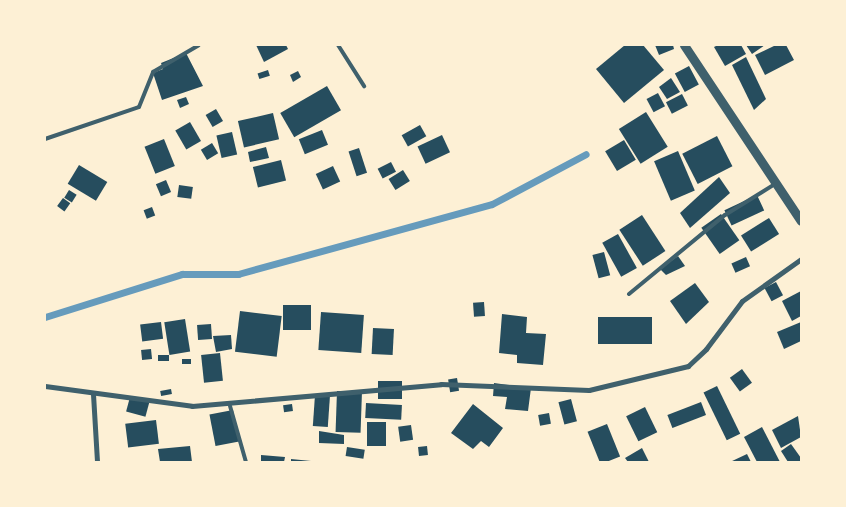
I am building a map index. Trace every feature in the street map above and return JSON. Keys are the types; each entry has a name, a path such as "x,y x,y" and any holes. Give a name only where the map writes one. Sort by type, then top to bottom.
{"street":[{"path":"684,45 801,221"},
{"path":"45,386 192,406 230,406 440,384 589,390 688,366 706,349 742,301 801,259"},
{"path":"93,394 97,462"}],"lane":[{"path":"338,45 364,86"},
{"path":"45,139 139,107 153,72 197,46"},
{"path":"629,294 725,215 776,184"},
{"path":"230,406 246,462"}],"building":[{"path":"256,45 286,45 288,49 264,62"},
{"path":"625,45 643,45 664,70 624,103 596,69"},
{"path":"655,45 673,45 674,49 659,55"},
{"path":"718,45 741,45 746,54 725,66 714,47"},
{"path":"746,45 765,45 752,54"},
{"path":"776,45 786,45 794,60 765,75 755,55"},
{"path":"186,53 203,86 162,100 153,73 163,69 161,63"},
{"path":"746,57 766,99 754,110 732,65"},
{"path":"689,66 699,85 685,92 675,74"},
{"path":"268,70 270,76 259,79 258,73"},
{"path":"298,71 301,77 293,82 290,75"},
{"path":"671,78 680,92 667,99 659,87"},
{"path":"327,86 341,110 294,137 280,113"},
{"path":"658,93 665,106 654,112 647,99"},
{"path":"682,94 688,106 672,114 666,102"},
{"path":"186,97 189,104 180,108 177,100"},
{"path":"216,109 223,121 213,127 206,115"},
{"path":"646,112 668,147 641,164 619,129"},
{"path":"273,113 279,139 244,147 238,121"},
{"path":"190,122 201,141 186,150 175,130"},
{"path":"420,125 426,136 408,147 402,135"},
{"path":"322,130 328,145 305,154 299,139"},
{"path":"232,132 237,154 222,158 216,136"},
{"path":"442,135 450,152 426,164 418,146"},
{"path":"717,136 732,166 698,184 682,154"},
{"path":"164,139 175,166 155,174 145,147"},
{"path":"624,140 636,160 617,171 605,151"},
{"path":"212,143 218,153 207,160 201,150"},
{"path":"266,147 269,158 250,162 248,152"},
{"path":"359,148 367,173 357,176 349,151"},
{"path":"678,151 695,191 671,201 654,161"},
{"path":"281,160 286,180 258,187 253,167"},
{"path":"391,162 396,172 383,179 378,169"},
{"path":"79,165 107,182 96,201 68,184"},
{"path":"333,166 340,181 323,189 316,174"},
{"path":"403,170 410,181 395,190 389,179"},
{"path":"719,177 730,193 690,228 680,213"},
{"path":"166,180 171,192 161,196 156,184"},
{"path":"179,185 193,187 191,199 177,197"},
{"path":"69,190 77,195 72,202 64,198"},
{"path":"757,195 764,210 732,226 724,210"},
{"path":"63,198 70,203 64,211 57,206"},
{"path":"152,207 155,215 147,219 144,210"},
{"path":"721,214 739,240 720,254 701,228"},
{"path":"642,215 665,251 643,266 619,230"},
{"path":"769,218 779,234 751,252 741,235"},
{"path":"618,234 637,268 621,277 602,243"},
{"path":"604,252 610,275 599,278 592,255"},
{"path":"678,256 685,266 666,275 660,269"},
{"path":"746,257 750,266 735,273 731,264"},
{"path":"776,282 783,295 772,301 765,288"},
{"path":"695,283 709,302 686,324 670,301"},
{"path":"801,291 801,316 792,321 782,301"},
{"path":"484,302 485,316 474,317 473,303"},
{"path":"283,305 311,305 311,330 283,330"},
{"path":"240,311 282,316 277,357 235,352"},
{"path":"321,312 364,315 361,353 318,350"},
{"path":"502,314 527,317 526,333 546,334 543,365 517,363 517,355 499,353"},
{"path":"598,317 652,317 652,344 598,344"},
{"path":"185,319 190,352 169,355 164,322"},
{"path":"161,322 163,339 142,341 140,325"},
{"path":"801,322 801,341 784,349 777,332"},
{"path":"211,324 212,339 198,340 197,325"},
{"path":"373,328 394,329 393,355 372,354"},
{"path":"231,335 232,349 216,352 213,336"},
{"path":"151,349 152,359 142,360 141,350"},
{"path":"220,353 223,381 204,383 201,355"},
{"path":"158,355 169,355 169,361 158,361"},
{"path":"182,359 191,359 191,364 182,364"},
{"path":"742,369 752,383 740,392 730,378"},
{"path":"457,378 459,391 450,392 448,379"},
{"path":"378,381 402,381 402,399 378,399"},
{"path":"494,383 531,388 528,411 505,409 507,397 493,396"},
{"path":"717,386 740,434 727,440 704,393"},
{"path":"171,389 172,394 161,396 160,391"},
{"path":"337,391 362,392 361,433 336,432"},
{"path":"315,395 330,396 328,427 313,426"},
{"path":"130,397 149,402 145,417 126,411"},
{"path":"571,399 577,421 564,425 558,402"},
{"path":"701,402 706,415 672,428 667,415"},
{"path":"366,403 402,405 401,420 365,418"},
{"path":"292,404 293,411 284,412 283,405"},
{"path":"473,404 503,428 489,447 481,441 473,449 451,433"},
{"path":"645,407 657,432 638,441 626,416"},
{"path":"233,410 239,441 216,446 209,415"},
{"path":"549,413 551,424 540,426 538,415"},
{"path":"798,416 801,437 781,448 772,430"},
{"path":"156,420 159,444 128,448 125,424"},
{"path":"367,422 386,422 386,446 367,446"},
{"path":"607,424 620,456 606,462 600,462 588,432"},
{"path":"411,425 413,440 400,442 398,427"},
{"path":"762,427 780,462 757,462 744,437"},
{"path":"319,431 344,435 344,444 319,443"},
{"path":"791,444 801,458 801,462 788,462 781,451"},
{"path":"190,446 192,462 160,462 158,449"},
{"path":"427,446 428,455 419,456 418,447"},
{"path":"347,447 365,450 363,459 346,456"},
{"path":"642,448 649,462 628,462 625,458"},
{"path":"747,454 751,462 730,462"},
{"path":"261,455 285,457 284,462 261,462"},
{"path":"291,459 311,461 311,462 291,462"}],"waterway":[{"path":"45,317 182,274 238,274 492,204 586,154"}]}
